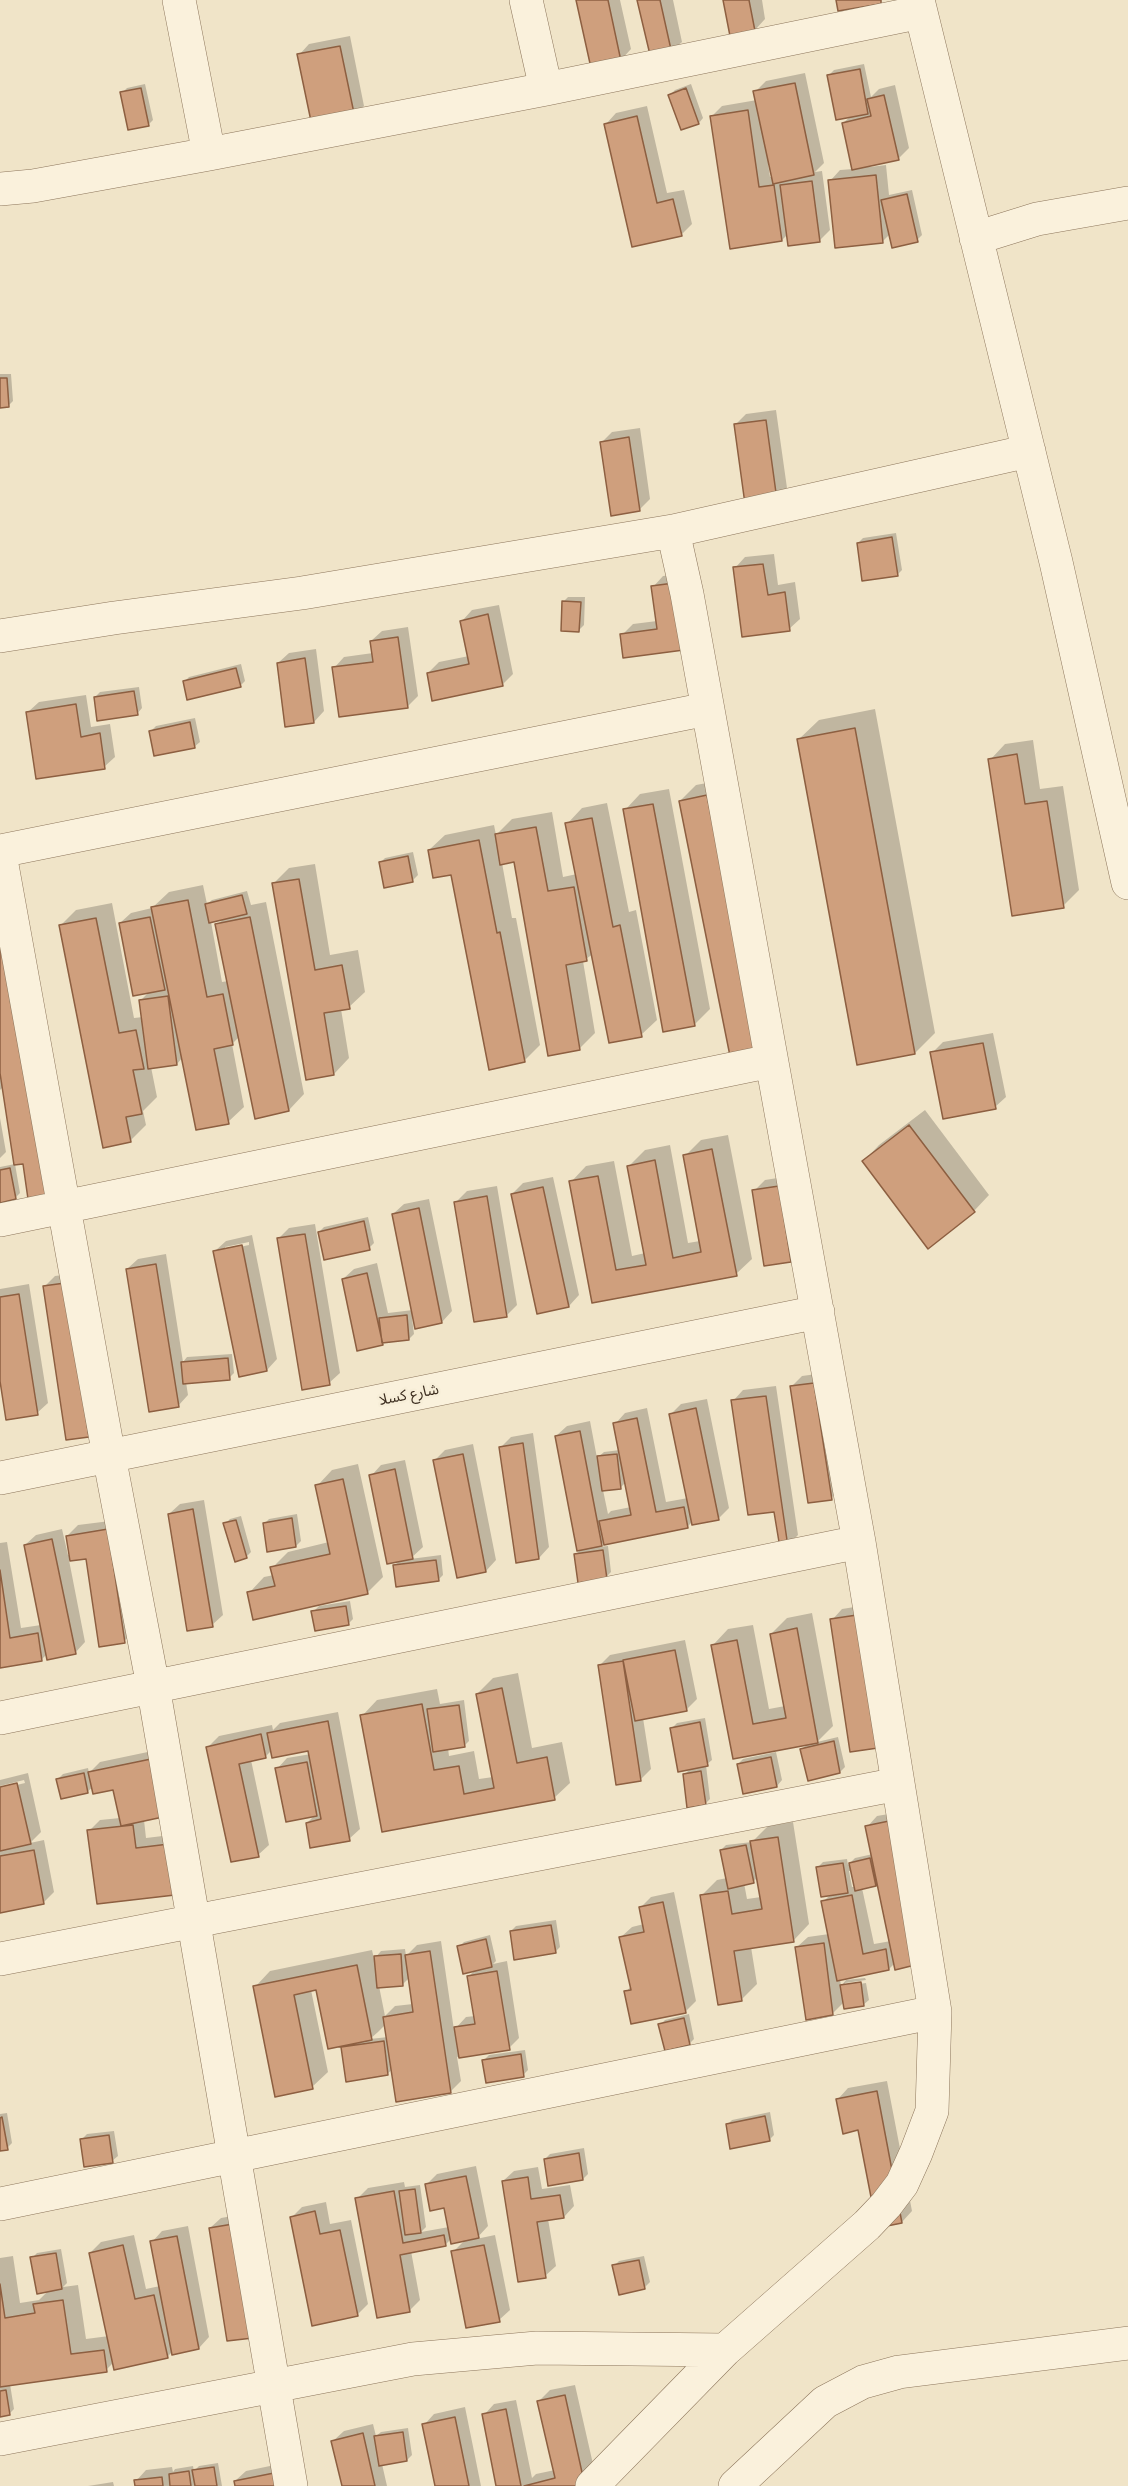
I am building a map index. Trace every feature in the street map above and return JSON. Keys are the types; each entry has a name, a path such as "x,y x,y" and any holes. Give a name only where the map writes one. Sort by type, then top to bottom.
{"street":[{"path":"179,0 209,154"},
{"path":"526,0 546,89"},
{"path":"0,189 33,186 209,154 546,89 919,6 1029,451 1128,883"},
{"path":"976,238 1037,219 1128,203"},
{"path":"0,636 302,593 673,531 1029,451"},
{"path":"592,2486 725,2350 867,2225 902,2184 932,2111 934,2012 860,1542 687,594 673,531"},
{"path":"291,2486 195,1921 0,852 707,709"},
{"path":"0,1220 771,1061"},
{"name":"شارع كسلا","path":"0,1478 818,1312"},
{"path":"0,1718 860,1542"},
{"path":"0,1959 898,1784"},
{"path":"0,2204 934,2012"},
{"path":"735,2486 825,2402 863,2382 898,2372 1128,2343"},
{"path":"0,2439 412,2359 537,2348 725,2350"}],"building":[{"path":"576,0 608,0 621,61 591,68"},
{"path":"637,0 660,0 672,54 651,59"},
{"path":"723,0 749,0 755,31 730,36"},
{"path":"836,0 881,0 881,4 838,11"},
{"path":"340,46 355,118 312,126 297,54"},
{"path":"860,69 868,114 836,120 827,75"},
{"path":"795,83 814,175 773,184 753,91"},
{"path":"141,88 149,126 128,130 120,92"},
{"path":"686,88 699,124 681,130 668,95"},
{"path":"884,95 899,160 852,170 842,123 871,116 867,99"},
{"path":"748,110 759,187 774,185 782,241 730,249 710,116"},
{"path":"637,116 657,203 673,199 682,236 632,247 604,124"},
{"path":"876,175 883,243 835,248 828,180"},
{"path":"812,181 820,242 788,246 780,185"},
{"path":"907,194 918,242 892,248 881,200"},
{"path":"0,378 7,378 9,407 0,408"},
{"path":"766,420 777,500 745,504 734,424"},
{"path":"629,437 640,511 611,516 600,442"},
{"path":"892,537 898,576 862,581 857,543"},
{"path":"763,564 768,595 785,592 790,631 742,637 733,567"},
{"path":"674,583 684,650 623,658 620,634 657,629 651,586"},
{"path":"562,601 581,602 579,632 561,631"},
{"path":"488,614 503,686 432,701 427,673 469,664 460,621"},
{"path":"398,637 408,708 339,717 332,667 373,662 370,641"},
{"path":"305,658 314,723 285,727 277,663"},
{"path":"236,668 241,687 187,700 183,681"},
{"path":"134,691 138,715 97,721 94,697"},
{"path":"76,704 81,737 100,733 105,769 36,779 26,712"},
{"path":"190,722 195,748 154,756 149,731"},
{"path":"855,728 915,1054 857,1065 797,739"},
{"path":"1017,754 1025,804 1047,801 1064,908 1012,916 988,759"},
{"path":"707,795 759,1050 730,1056 679,801"},
{"path":"653,804 695,1026 663,1032 623,809"},
{"path":"592,818 613,927 620,925 642,1037 609,1043 565,823"},
{"path":"536,827 548,891 574,887 587,961 566,965 580,1050 548,1056 514,862 500,865 495,834"},
{"path":"479,840 497,933 500,932 525,1062 489,1070 451,875 433,878 428,850"},
{"path":"408,856 413,882 384,888 379,862"},
{"path":"299,879 315,970 342,965 350,1009 324,1013 334,1075 306,1080 272,883"},
{"path":"242,895 247,914 209,923 205,904"},
{"path":"188,900 207,997 223,994 233,1045 214,1049 229,1124 196,1130 151,907"},
{"path":"150,917 165,990 133,996 119,923"},
{"path":"250,917 289,1111 255,1119 215,924"},
{"path":"96,918 119,1033 136,1030 144,1069 133,1070 142,1114 126,1117 131,1142 103,1148 59,925"},
{"path":"0,939 47,1197 28,1199 23,1164 14,1165 0,1073"},
{"path":"168,996 177,1065 148,1069 139,1000"},
{"path":"983,1043 996,1109 943,1119 930,1052"},
{"path":"909,1125 975,1212 928,1249 862,1161"},
{"path":"712,1149 737,1276 592,1303 569,1181 598,1176 616,1270 646,1265 627,1166 655,1160 673,1258 701,1252 683,1155"},
{"path":"10,1168 16,1199 0,1203 0,1170"},
{"path":"779,1186 791,1262 764,1266 752,1190"},
{"path":"543,1187 569,1307 537,1314 511,1194"},
{"path":"487,1196 507,1317 474,1322 454,1202"},
{"path":"419,1208 442,1323 415,1329 392,1214"},
{"path":"364,1221 370,1250 324,1260 318,1232"},
{"path":"305,1234 330,1385 302,1390 277,1238"},
{"path":"242,1245 267,1371 239,1377 213,1251"},
{"path":"156,1264 179,1407 149,1412 126,1269"},
{"path":"367,1273 383,1345 357,1351 342,1279"},
{"path":"65,1283 89,1437 66,1440 43,1286"},
{"path":"19,1294 38,1415 6,1420 0,1381 0,1297"},
{"path":"407,1315 409,1340 382,1343 379,1318"},
{"path":"228,1358 230,1380 183,1384 181,1362"},
{"path":"814,1383 832,1500 808,1503 790,1386"},
{"path":"766,1396 788,1547 780,1548 774,1512 748,1515 731,1400"},
{"path":"696,1408 719,1520 692,1525 669,1414"},
{"path":"637,1418 656,1512 684,1507 688,1528 604,1545 599,1521 631,1515 613,1423"},
{"path":"580,1431 602,1546 577,1551 555,1436"},
{"path":"523,1443 539,1559 516,1563 499,1447"},
{"path":"463,1454 486,1572 457,1578 433,1460"},
{"path":"617,1454 621,1489 602,1491 597,1456"},
{"path":"395,1469 413,1559 387,1564 369,1475"},
{"path":"343,1479 368,1594 253,1620 247,1592 275,1586 270,1567 330,1554 315,1485"},
{"path":"193,1509 213,1627 187,1631 168,1514"},
{"path":"292,1518 296,1547 267,1552 263,1523"},
{"path":"236,1520 247,1558 235,1562 223,1523"},
{"path":"108,1529 125,1643 99,1647 86,1559 70,1561 66,1536"},
{"path":"52,1539 76,1654 47,1660 24,1545"},
{"path":"603,1550 607,1579 578,1583 574,1554"},
{"path":"436,1560 439,1581 396,1587 393,1565"},
{"path":"0,1570 10,1638 38,1633 42,1661 0,1668"},
{"path":"346,1606 349,1625 315,1631 311,1611"},
{"path":"857,1615 878,1748 850,1752 830,1619"},
{"path":"797,1628 818,1743 733,1759 711,1645 737,1640 753,1724 786,1718 770,1634"},
{"path":"675,1650 687,1711 635,1721 623,1660"},
{"path":"623,1661 641,1781 616,1785 598,1665"},
{"path":"502,1688 517,1763 547,1757 555,1800 382,1832 360,1715 422,1704 434,1770 459,1766 464,1794 494,1788 476,1694"},
{"path":"459,1705 465,1747 433,1752 427,1709"},
{"path":"328,1721 350,1841 310,1848 306,1823 321,1819 308,1751 272,1758 267,1733"},
{"path":"700,1722 708,1766 678,1772 670,1728"},
{"path":"261,1734 266,1758 239,1764 259,1857 231,1862 206,1747"},
{"path":"834,1741 840,1773 808,1781 800,1749"},
{"path":"771,1757 777,1787 743,1794 737,1764"},
{"path":"151,1759 163,1817 121,1826 113,1790 93,1794 88,1772"},
{"path":"307,1762 317,1816 286,1822 275,1768"},
{"path":"701,1771 706,1805 687,1808 683,1774"},
{"path":"84,1773 88,1793 61,1799 56,1779"},
{"path":"17,1783 31,1844 0,1851 0,1787"},
{"path":"889,1821 919,1964 895,1970 865,1826"},
{"path":"133,1825 136,1848 169,1844 175,1895 97,1904 87,1830"},
{"path":"778,1837 794,1942 734,1951 742,2001 718,2005 700,1895 728,1891 732,1914 762,1909 750,1841"},
{"path":"746,1845 754,1883 728,1889 720,1850"},
{"path":"34,1850 44,1904 0,1913 0,1856"},
{"path":"870,1858 876,1886 855,1891 849,1863"},
{"path":"843,1863 848,1893 821,1897 816,1867"},
{"path":"852,1895 863,1954 886,1949 889,1970 837,1981 821,1901"},
{"path":"663,1902 686,2013 631,2024 624,1991 631,1990 619,1937 644,1932 639,1907"},
{"path":"551,1925 556,1953 514,1960 510,1931"},
{"path":"486,1939 492,1967 463,1974 457,1946"},
{"path":"824,1943 833,2015 806,2020 795,1947"},
{"path":"430,1951 451,2093 396,2102 383,2017 413,2012 405,1955"},
{"path":"401,1954 403,1986 377,1988 374,1956"},
{"path":"357,1965 372,2040 328,2049 316,1990 294,1995 313,2089 275,2097 253,1986"},
{"path":"497,1971 510,2050 459,2058 454,2027 475,2024 467,1976"},
{"path":"861,1982 864,2006 844,2009 840,1985"},
{"path":"684,2018 690,2045 665,2051 658,2024"},
{"path":"384,2041 388,2075 346,2082 341,2047"},
{"path":"521,2054 524,2077 486,2083 482,2060"},
{"path":"877,2091 902,2223 877,2228 858,2130 843,2134 836,2099"},
{"path":"765,2116 770,2141 730,2149 726,2124"},
{"path":"2,2117 8,2150 0,2151 0,2118"},
{"path":"109,2135 113,2163 84,2167 80,2139"},
{"path":"579,2153 583,2180 548,2186 544,2159"},
{"path":"466,2176 479,2238 451,2244 444,2208 430,2211 425,2184"},
{"path":"528,2177 531,2199 560,2195 564,2218 537,2222 546,2278 518,2282 502,2181"},
{"path":"415,2189 421,2233 405,2235 399,2191"},
{"path":"394,2191 403,2243 444,2235 446,2246 400,2255 410,2312 377,2318 355,2198"},
{"path":"315,2211 320,2234 340,2230 358,2316 312,2326 290,2217"},
{"path":"251,2221 253,2338 227,2341 209,2228"},
{"path":"177,2236 199,2349 172,2355 150,2241"},
{"path":"123,2245 135,2299 154,2295 168,2358 114,2370 89,2253"},
{"path":"484,2245 500,2322 466,2328 451,2251"},
{"path":"56,2253 62,2289 37,2294 30,2257"},
{"path":"639,2260 645,2289 619,2295 612,2265"},
{"path":"0,2284 5,2318 35,2313 33,2304 63,2300 71,2354 104,2350 107,2372 0,2387"},
{"path":"6,2390 10,2415 0,2417 0,2391"},
{"path":"565,2395 585,2486 524,2486 555,2478 537,2401"},
{"path":"506,2409 521,2486 496,2486 482,2414"},
{"path":"455,2417 469,2486 435,2486 422,2424"},
{"path":"403,2432 407,2461 379,2466 374,2436"},
{"path":"363,2433 375,2486 342,2486 331,2441"},
{"path":"214,2467 217,2486 195,2486 192,2470"},
{"path":"189,2471 191,2486 170,2486 169,2474"},
{"path":"279,2472 281,2486 235,2486 234,2481"},
{"path":"162,2477 163,2486 135,2486 134,2480"}]}
